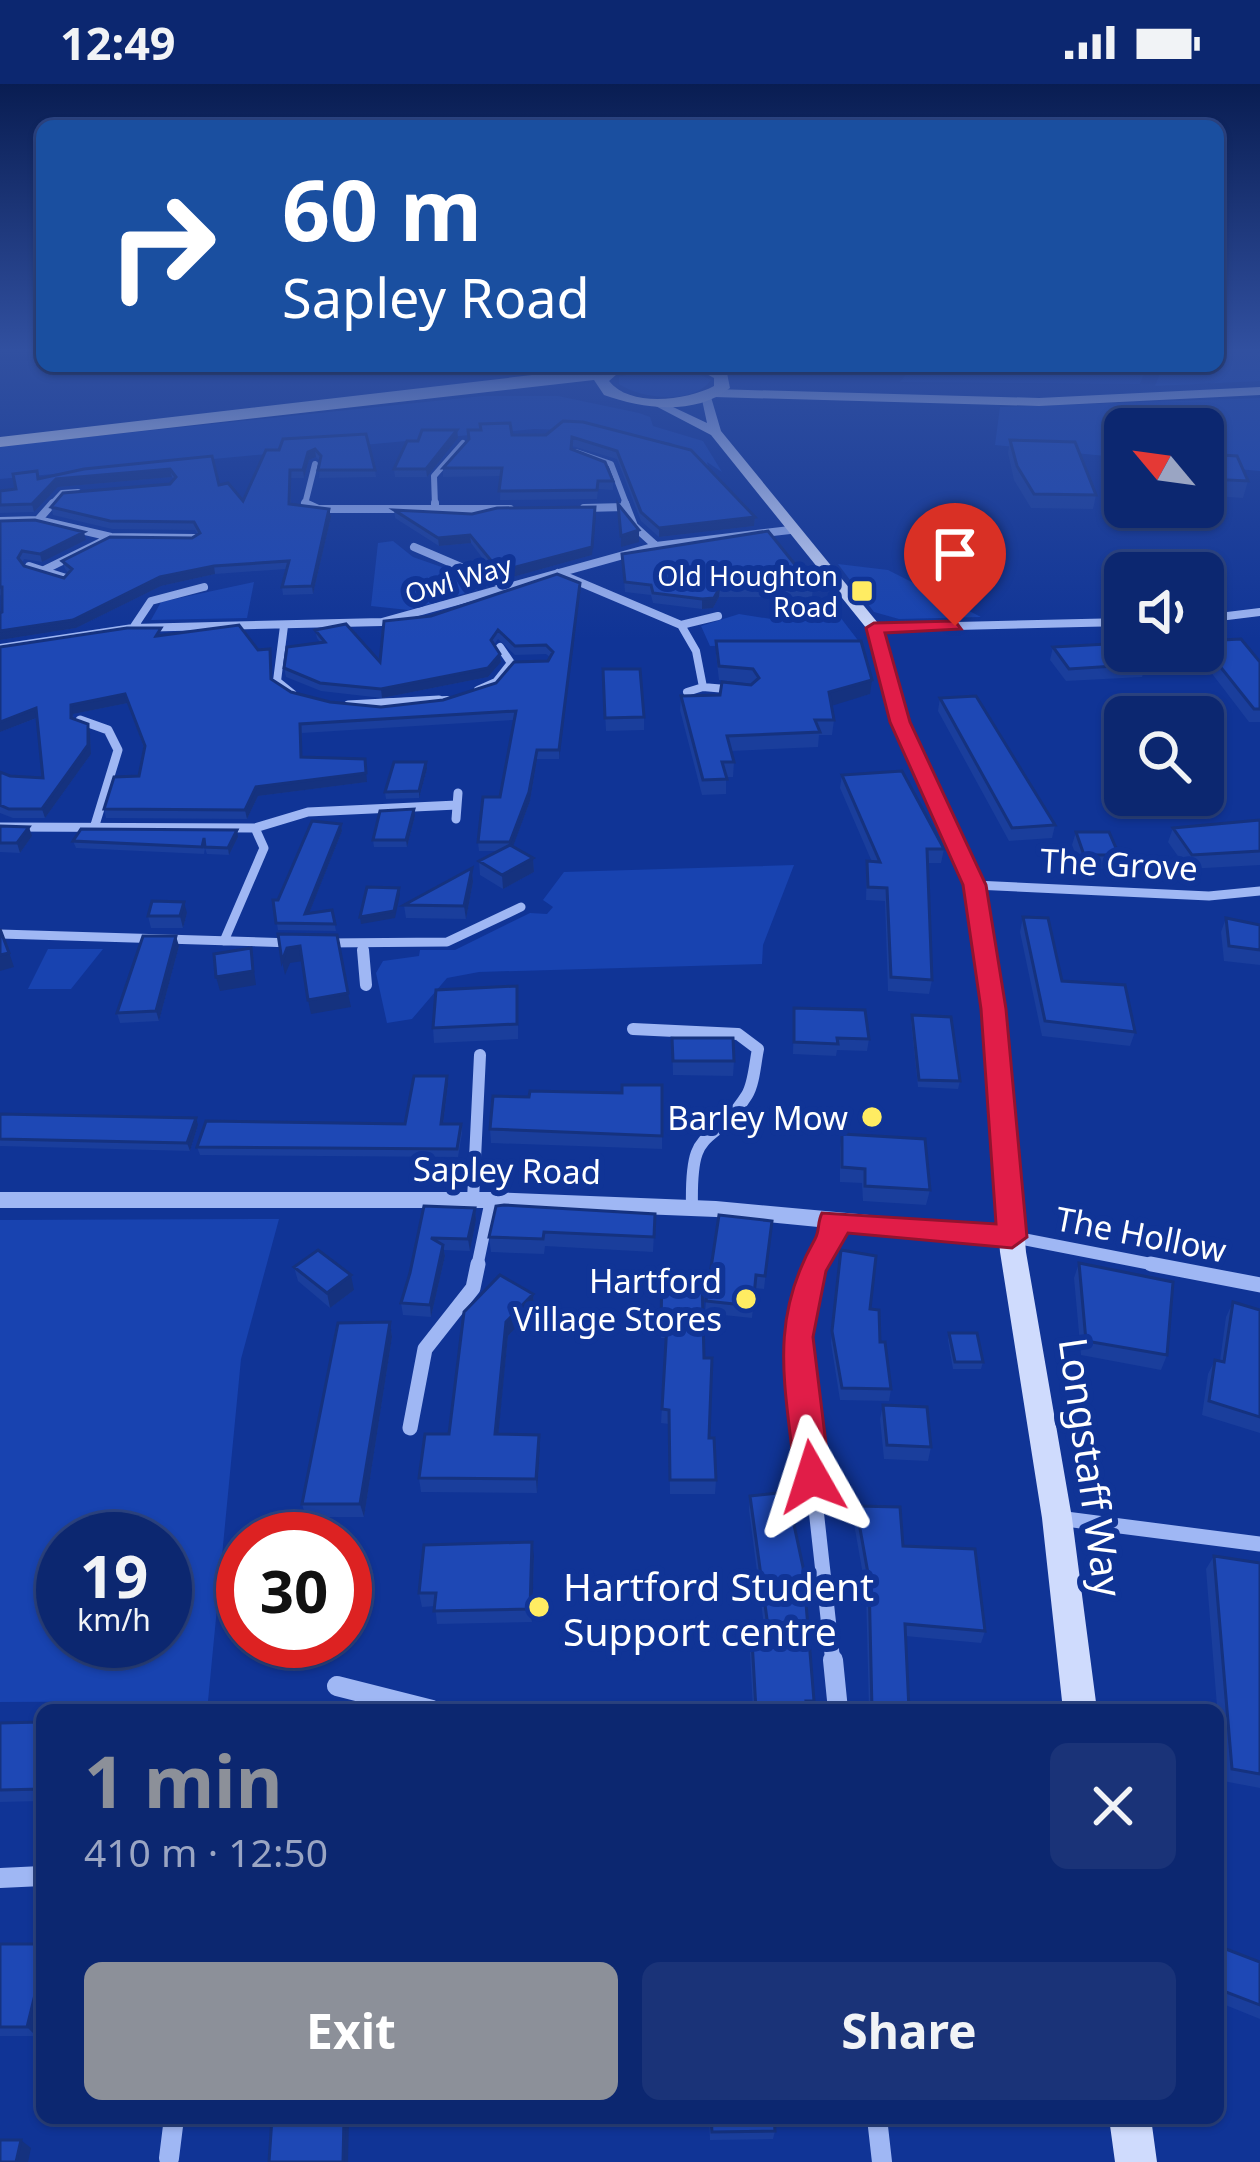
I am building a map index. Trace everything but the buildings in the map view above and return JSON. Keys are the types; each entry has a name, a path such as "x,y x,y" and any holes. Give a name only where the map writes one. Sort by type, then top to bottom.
{"main road":[{"path":"726,445 790,530 874,628"},
{"name":"Longstaff Way","path":"874,628 900,722 975,885 994,1009 1012,1237 1057,1518 1079,1704"},
{"path":"1131,2124 1136,2162"}],"street":[{"path":"435,509 434,476 461,446 448,447"},
{"path":"576,452 591,451 610,464 625,508 656,546"},
{"path":"315,464 305,504 363,512 533,508"},
{"path":"38,520 62,489 84,491"},
{"path":"579,508 625,508"},
{"path":"0,521 38,520 111,537 194,538"},
{"path":"170,537 178,527"},
{"name":"Owl Way","path":"0,648 133,628 382,622 656,546 790,530"},
{"path":"44,570 111,537"},
{"path":"414,547 510,587"},
{"path":"29,566 66,578"},
{"path":"556,572 682,625 718,616"},
{"name":"Owl Way","path":"133,628 152,602 204,587"},
{"path":"1224,616 1260,612"},
{"path":"874,628 1104,623"},
{"path":"682,625 696,651 703,687"},
{"path":"284,626 277,681 306,700"},
{"path":"500,647 511,663"},
{"path":"339,705 450,700 496,682 511,663 528,662"},
{"path":"688,692 703,687 750,691"},
{"path":"80,720 108,730 118,750 94,825"},
{"path":"0,827 255,828 308,812 458,799 456,819"},
{"path":"224,941 263,848 255,828"},
{"name":"The Grove","path":"975,885 1209,896 1260,891"},
{"path":"0,934 447,943 521,907"},
{"path":"363,944 366,985"},
{"path":"633,1029 738,1034 758,1049 748,1094 702,1139 691,1162 692,1208"},
{"path":"410,1428 425,1349 473,1288 482,1200 480,1055"},
{"name":"Sapley Road","path":"0,1200 482,1200 692,1208 1012,1237"},
{"path":"832,1221 834,1235 811,1268 797,1337 837,1704"},
{"name":"The Hollow","path":"1012,1237 1260,1285"},
{"path":"1057,1518 1260,1544"},
{"path":"337,1686 408,1704"},
{"path":"0,1878 36,1876"},
{"path":"169,2158 173,2124"},
{"path":"878,2124 882,2162"}],"shaded area":[{"path":"10,445 363,445 0,479 0,446"},
{"path":"674,445 705,445 722,472 707,462 709,472"},
{"path":"995,445 1104,445 1104,456"},
{"path":"1224,445 1260,445 1260,471 1224,468"},
{"path":"393,541 413,557 493,585 408,610 371,606 378,543"},
{"path":"838,564 888,570 981,617 899,619 874,612"},
{"path":"254,582 247,618 151,620 161,602"},
{"path":"834,609 860,643 710,646 701,626 739,614 784,621 801,612"},
{"path":"794,865 763,945 762,964 479,972 447,978 412,1019 387,1023 376,973 383,961 419,956 420,950 455,950 530,913 547,914 553,907 543,900 564,872"},
{"path":"48,949 103,949 71,989 28,989"},
{"path":"279,1219 241,1359 226,1512 216,1512 216,1618 208,1701 0,1702 0,1220"}],"place":[{"name":"Old Houghton Road","path":"862,591"},
{"name":"Barley Mow","path":"872,1117"},
{"name":"Hartford Village Stores","path":"746,1299"},
{"name":"Hartford Student Support centre","path":"539,1607"}],"route":[{"path":"812,1477 797,1337 811,1268 834,1235 832,1221 1012,1237 994,1009 975,885 950,822 900,722 874,628 955,626"}]}
